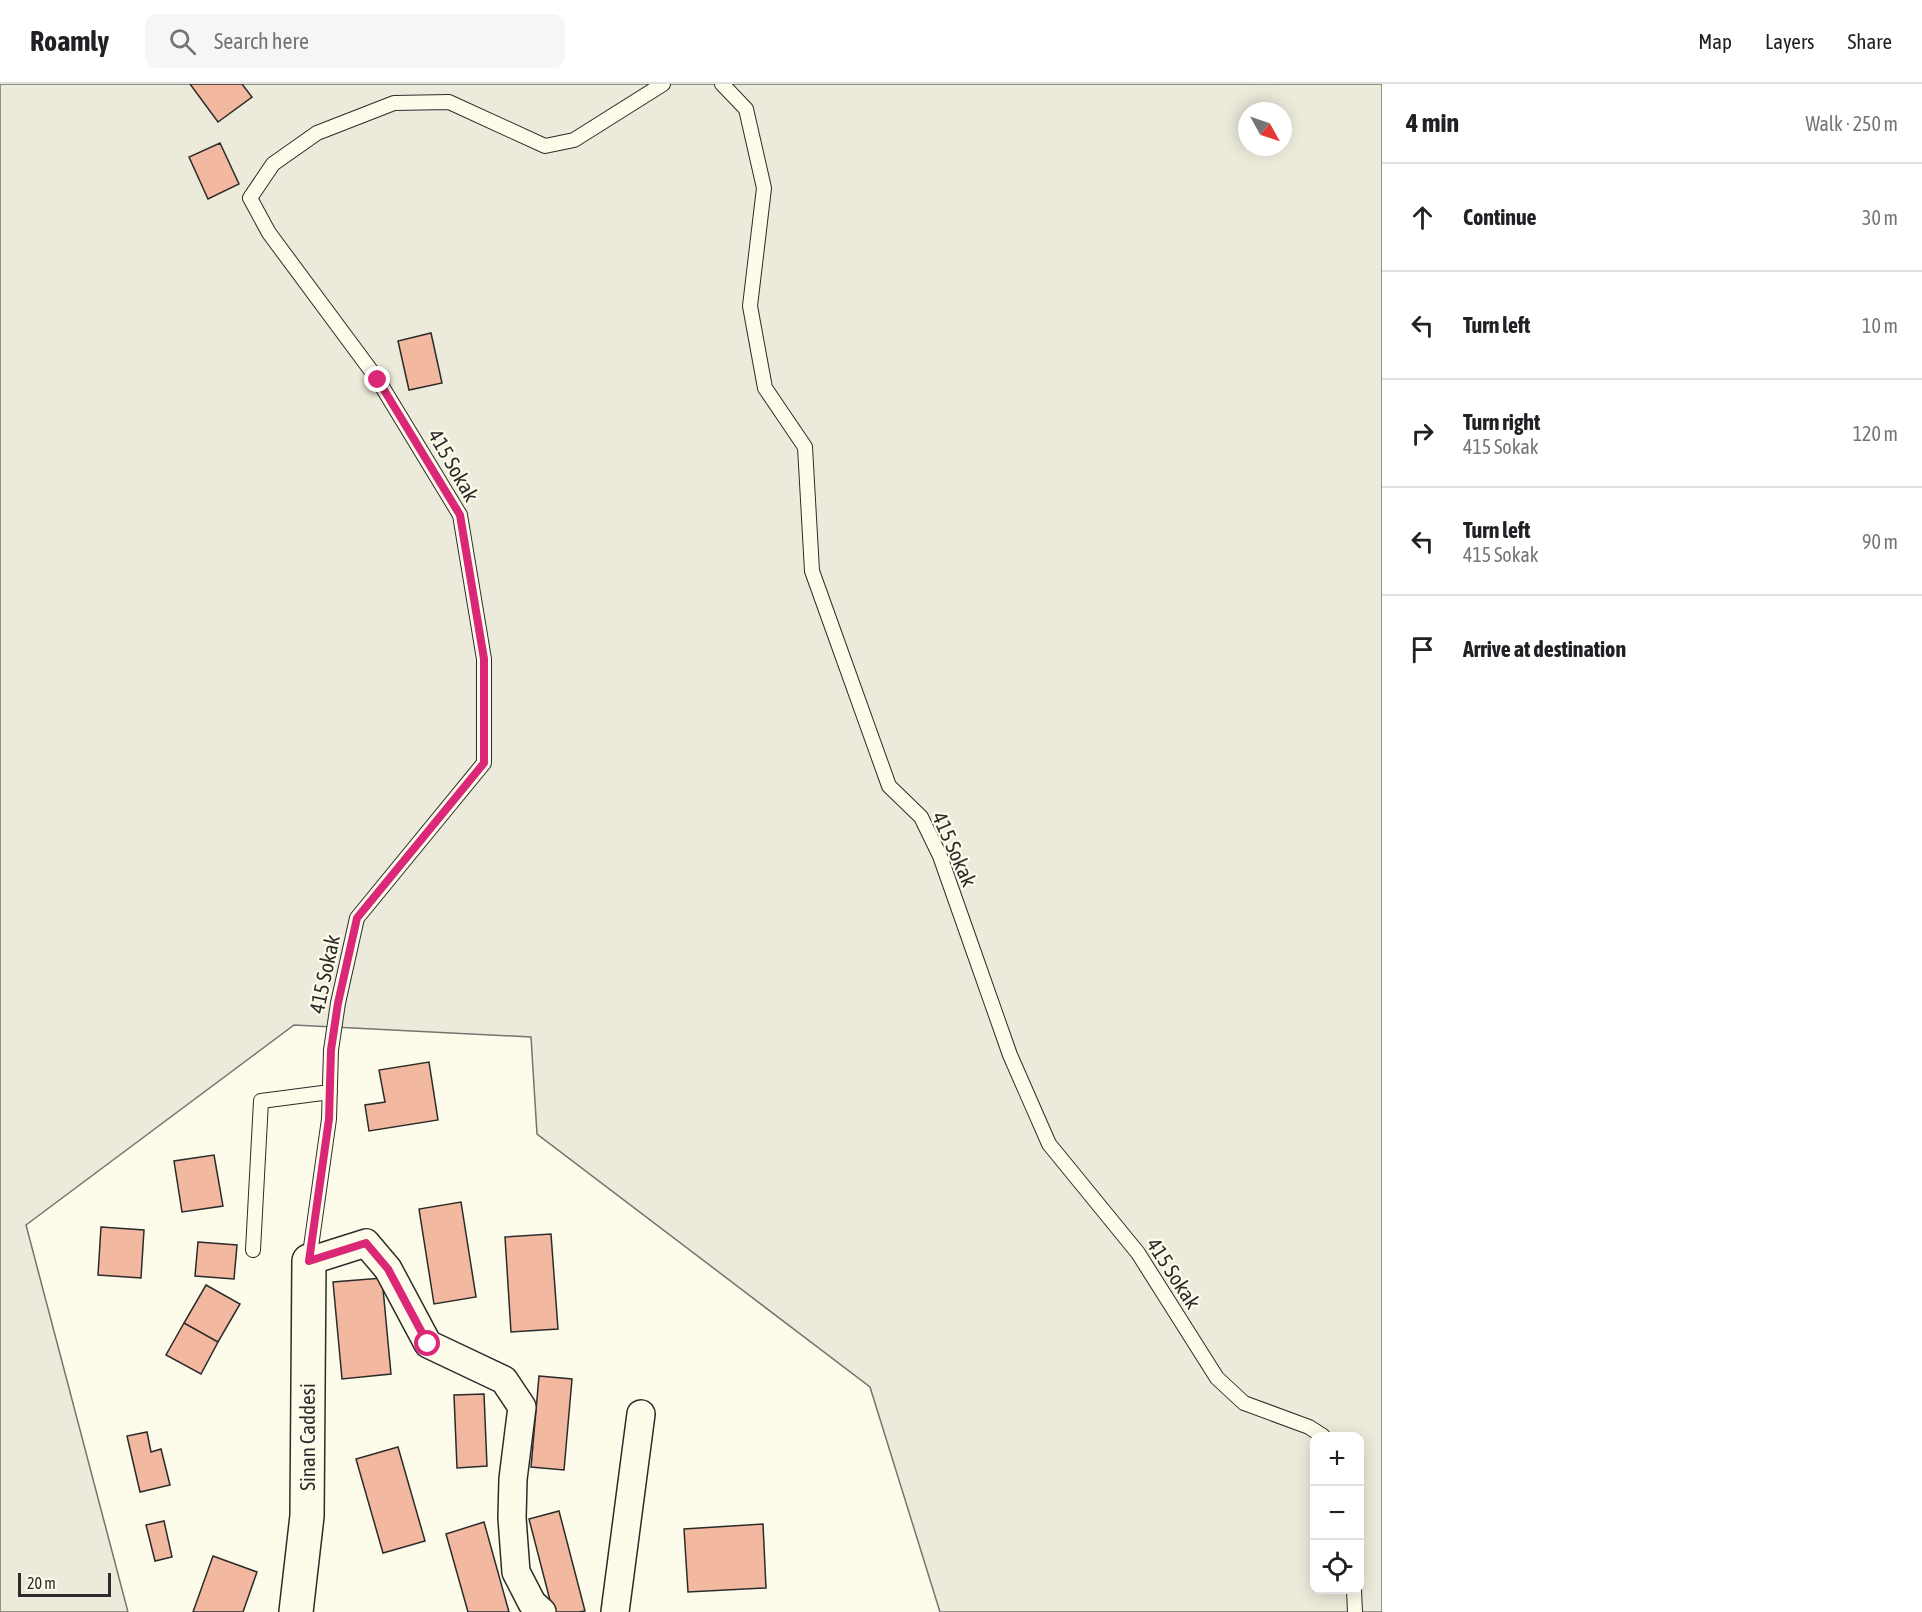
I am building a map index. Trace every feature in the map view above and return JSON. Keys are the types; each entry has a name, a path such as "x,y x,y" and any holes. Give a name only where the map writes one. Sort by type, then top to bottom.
{"street":[{"path":"309,1261 366,1243 388,1269 428,1344 504,1380 522,1407 513,1479 512,1508 516,1572 532,1603 542,1612"},
{"name":"Sinan Caddesi","path":"296,1612 307,1516 309,1261"},
{"path":"615,1612 641,1414"}],"lane":[{"name":"415 Sokak","path":"309,1261 329,1119 331,1050 338,1003 357,918 484,763 484,659 460,515 378,380 269,233 250,198 273,164 317,133 394,103 448,102 544,146 574,140 663,84"},
{"name":"415 Sokak","path":"722,84 746,109 764,189 750,306 765,388 805,447 812,571 889,786 921,818 940,856 1010,1054 1048,1144 1138,1253 1217,1378 1244,1403 1309,1427 1316,1432"},
{"path":"253,1250 261,1101 330,1092"},
{"path":"1354,1594 1355,1612"}],"shaded area":[{"path":"0,84 1382,84 1382,1612 940,1612 870,1387 537,1134 531,1037 294,1025 26,1225 128,1612 0,1612"}],"building":[{"path":"190,84 242,84 252,97 218,122"},
{"path":"220,143 239,184 208,199 189,157"},
{"path":"431,333 442,383 409,390 398,341"},
{"path":"429,1062 438,1120 369,1131 365,1105 385,1102 379,1070"},
{"path":"214,1155 223,1206 182,1212 174,1161"},
{"path":"461,1202 476,1297 434,1304 419,1209"},
{"path":"101,1227 144,1230 141,1278 98,1275"},
{"path":"551,1234 558,1329 511,1332 505,1237"},
{"path":"198,1242 237,1245 234,1279 195,1276"},
{"path":"382,1278 391,1374 342,1379 333,1282"},
{"path":"206,1285 240,1304 218,1342 184,1323"},
{"path":"184,1323 218,1342 201,1374 166,1355"},
{"path":"539,1376 572,1379 564,1470 531,1467"},
{"path":"484,1394 487,1466 457,1468 454,1395"},
{"path":"147,1432 151,1452 161,1449 170,1485 140,1492 127,1436"},
{"path":"398,1447 425,1541 383,1553 356,1459"},
{"path":"559,1511 585,1611 553,1612 529,1519"},
{"path":"164,1521 172,1557 155,1561 146,1525"},
{"path":"484,1522 509,1612 468,1612 446,1534"},
{"path":"763,1524 766,1588 688,1592 684,1529"},
{"path":"213,1556 257,1572 243,1612 193,1612"}],"route":[{"path":"378,380 460,515 484,659 484,763 357,918 338,1003 331,1050 329,1119 309,1261 366,1243 388,1269 428,1344"}]}
